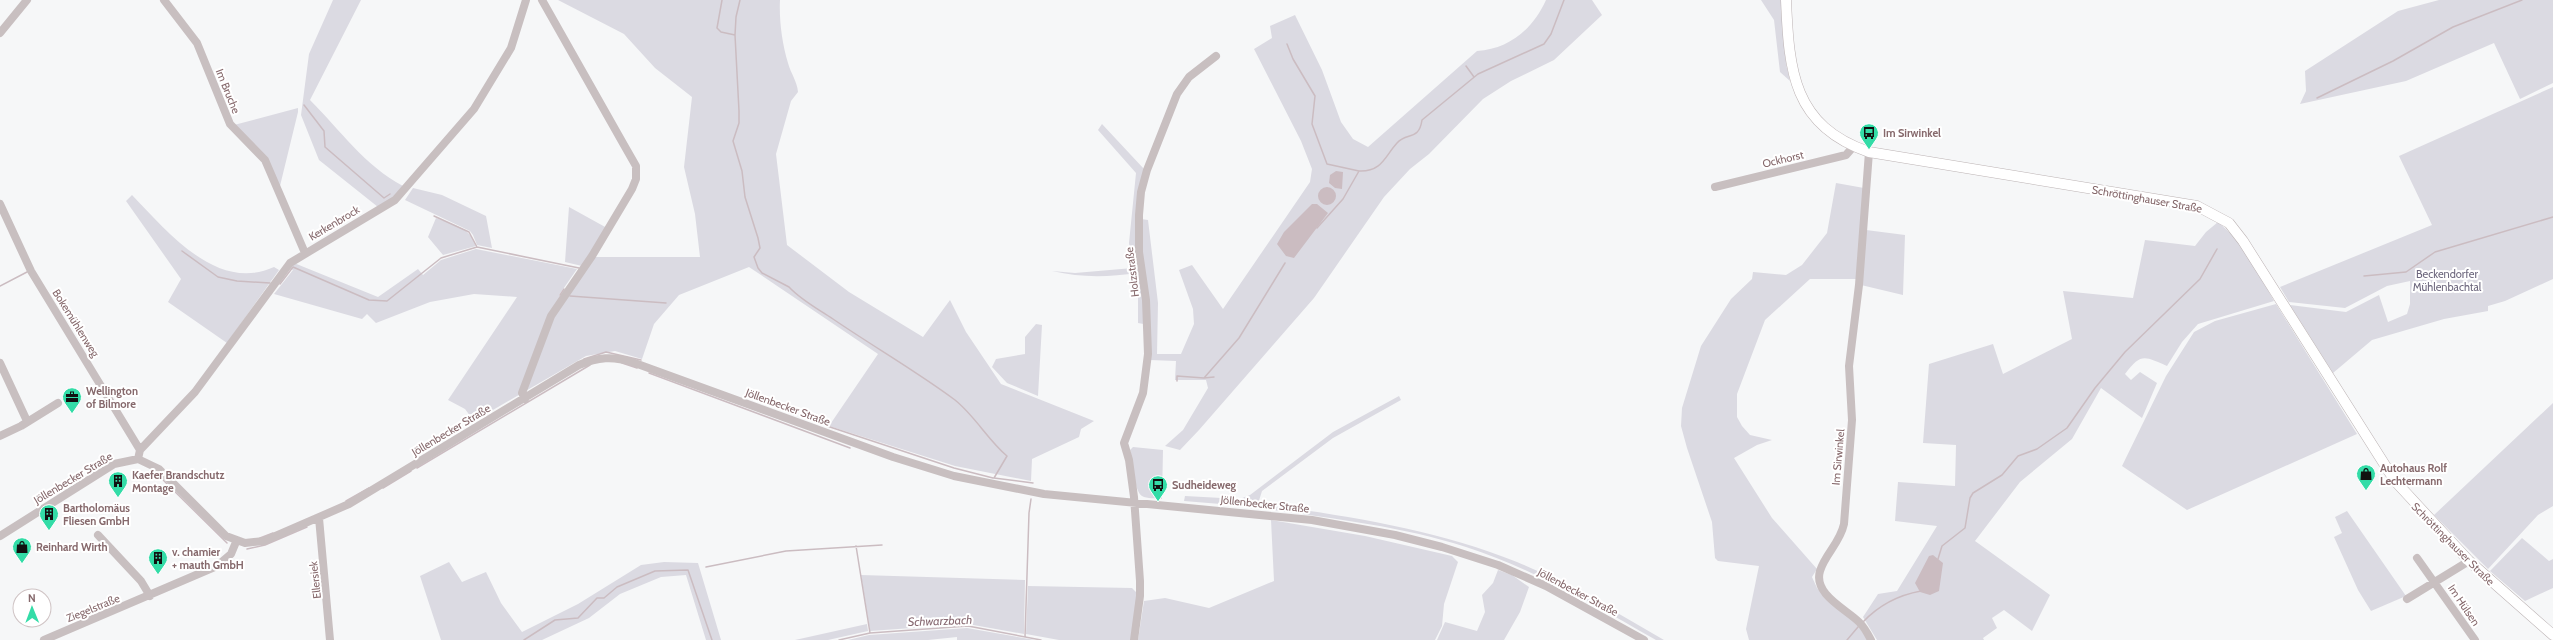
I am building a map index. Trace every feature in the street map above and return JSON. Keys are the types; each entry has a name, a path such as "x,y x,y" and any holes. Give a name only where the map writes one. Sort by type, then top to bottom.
{"main road":[{"name":"Schröttinghauser Straße","path":"1786,0 1790,64 1800,94 1809,111 1825,129 1853,147 1869,152 2197,206 2220,216 2235,228 2395,481 2469,561 2553,635"}],"street":[{"path":"0,33 27,0"},
{"name":"Im Bruche","path":"164,0 189,31 200,49 230,124 265,160 305,253"},
{"name":"Kerkenbrock","path":"140,450 195,392 284,270 305,253 395,200 474,109 511,48 526,0"},
{"path":"525,399 522,393 527,376 551,316 611,226 632,189 636,173 636,166 542,0"},
{"name":"Holzstraße","path":"1134,504 1129,460 1124,442 1143,393 1148,354 1146,300 1139,252 1139,215 1142,192 1147,170 1177,94 1189,77 1216,56"},
{"name":"Ockhorst","path":"1715,187 1846,155 1853,147"},
{"name":"Im Sirwinkel","path":"1869,152 1859,285 1849,366 1852,420 1844,524 1840,537 1820,569 1818,578 1825,593 1859,622 1871,640"},
{"name":"Bokemühlenweg","path":"0,204 31,271 140,450"},
{"name":"Jöllenbecker Straße","path":"236,542 254,544 264,541 349,504 579,365 595,359 614,357 632,362 893,457 954,476 1044,494 1134,504 1312,520 1435,545 1498,565 1546,586 1644,640"},
{"path":"0,363 27,421"},
{"path":"0,436 58,403"},
{"path":"140,450 138,459 159,469 219,530 236,542"},
{"name":"Jöllenbecker Straße","path":"0,536 114,464 138,459"},
{"path":"1134,504 1140,596 1134,640"},
{"name":"Ellersiek","path":"319,518 330,640"},
{"path":"98,535 141,580 150,596"},
{"name":"Ziegelstraße","path":"44,640 150,596 217,566 231,554 236,542"},
{"name":"Im Hülsen","path":"2417,558 2436,581 2475,640"},
{"name":"Im Hülsen","path":"2408,598 2469,561"}],"green space":[{"path":"333,0 361,0 310,100 365,158 389,178 403,186 392,198 378,207 319,160 301,115 309,54"},
{"path":"558,0 780,0 781,32 784,48 798,92 791,101 776,154 787,245 849,292 923,337 950,300 966,332 1001,384 1094,421 1081,429 1079,437 1032,459 1031,481 955,466 829,426 878,354 749,267 679,295 654,324 642,359 615,351 586,356 474,421 465,409 448,400 517,297 474,294 430,302 376,323 367,314 362,319 274,294 293,270 289,268 294,263 378,297 418,269 423,275 441,260 476,249 577,269 559,295 566,297 595,257 700,257 695,214 684,167 692,97 655,68 624,34"},
{"path":"1546,0 1592,0 1602,15 1554,60 1511,81 1483,99 1429,154 1410,169 1384,197 1314,298 1199,430 1180,450 1165,446 1183,430 1208,388 1206,380 1175,380 1176,361 1150,360 1149,325 1138,323 1138,273 1095,276 1074,275 1052,271 1075,273 1133,268 1129,243 1136,173 1098,130 1102,124 1144,169 1141,219 1148,220 1158,303 1157,354 1181,354 1194,324 1193,309 1179,270 1192,265 1223,309 1310,182 1312,169 1301,141 1254,49 1272,38 1270,26 1295,15 1322,70 1341,122 1353,139 1368,147 1477,51 1499,46 1519,36 1534,20"},
{"path":"1761,0 1782,0 1786,64 1790,81 1780,72 1774,20"},
{"path":"2439,0 2553,0 2553,83 2520,99 2494,43 2406,81 2300,104 2306,91 2305,71 2398,11"},
{"name":"Beckendorfer Mühlenbachtal","path":"2553,87 2553,279 2505,301 2488,306 2488,311 2444,319 2372,340 2333,373 2290,305 2346,312 2379,295 2388,322 2407,314 2410,304 2410,281 2387,286 2345,308 2289,302 2280,287 2432,225 2399,156"},
{"path":"298,108 279,190 272,173 234,125"},
{"path":"1836,183 1864,188 1857,279 1810,279 1765,320 1737,394 1737,417 1742,426 1750,435 1772,440 1757,445 1734,458 1772,518 1817,569 1812,577 1817,588 1853,619 1868,640 1749,640 1746,629 1759,566 1718,561 1715,558 1712,522 1681,426 1682,408 1701,346 1731,299 1752,279 1753,272 1786,275 1802,265 1827,233"},
{"path":"413,188 442,195 486,216 492,248 477,245 470,231 405,200"},
{"path":"132,195 161,226 178,241 195,255 214,265 233,272 253,273 274,267 279,270 227,343 168,302 181,279 126,201"},
{"path":"569,207 607,228 582,266 565,262"},
{"path":"436,218 466,231 474,240 476,246 443,255 428,237"},
{"path":"2218,222 2242,248 2274,301 2198,324 2182,342 2167,366 2153,360 2143,358 2135,362 2125,374 2131,380 2140,372 2157,383 2142,418 2101,388 2072,439 2020,482 1975,541 2050,595 2032,631 2004,610 1992,618 1997,628 1983,638 1984,640 1877,640 1863,617 1878,594 1897,591 1937,526 1895,521 1898,482 1955,486 1956,445 1923,443 1929,364 1993,344 2003,374 2072,339 2063,291 2133,298 2145,240 2195,246 2206,232"},
{"path":"1866,230 1905,235 1903,295 1861,285"},
{"path":"2276,304 2357,434 2187,510 2122,466 2166,376 2194,332 2215,321"},
{"path":"1036,324 1042,325 1038,396 1007,383 992,367 996,359 1025,354 1025,337"},
{"path":"1399,396 1401,400 1333,438 1262,491 1257,507 1184,501 1185,496 1240,499 1250,495 1333,432"},
{"path":"2553,403 2553,506 2538,515 2488,569 2434,515"},
{"path":"1133,447 1163,450 1162,499 1146,498 1139,493 1135,482 1130,450"},
{"path":"1269,505 1332,514 1395,526 1456,541 1487,551 1517,562 1555,579 1592,598 1664,640 1656,640 1587,601 1540,577 1466,547 1393,528 1267,509"},
{"path":"2347,511 2406,596 2371,611 2358,590 2334,537 2342,533 2335,517"},
{"path":"1271,520 1365,536 1452,556 1458,562 1444,604 1442,626 1435,640 1138,640 1144,601 1165,598 1209,608 1274,581"},
{"path":"2522,538 2549,561 2553,559 2553,588 2525,601 2490,571"},
{"path":"449,562 462,582 486,572 501,603 522,632 578,604 641,565 664,562 698,563 721,640 706,640 686,575 661,577 620,594 589,618 542,640 441,640 420,576"},
{"path":"1498,570 1512,575 1529,587 1520,612 1504,640 1437,640 1445,622 1477,631 1485,612 1482,595 1493,583"},
{"path":"861,575 1025,580 1024,634 968,624 870,631"},
{"path":"1028,586 1132,588 1137,593 1132,640 1059,640 1026,634"},
{"path":"867,624 868,631 828,640 795,640"},
{"path":"967,628 1035,640 957,640 957,637 928,640 848,640 869,635"}],"shaded area":[{"path":"1336,171 1343,172 1342,189 1335,188 1329,183 1330,175"},
{"path":"1327,187 1333,190 1336,196 1333,202 1327,205 1321,202 1318,196 1321,190"},
{"path":"1312,204 1317,204 1328,213 1294,258 1286,256 1277,244 1284,232"},
{"path":"1933,555 1943,563 1939,591 1930,595 1920,592 1915,583 1929,556"}],"waterway":[{"path":"722,0 717,28 721,32 735,35 739,123 733,141 742,171 745,197 760,248 754,257 758,268 762,273 789,287 810,304 925,379 962,406 1007,456 994,478 1033,483"},
{"path":"735,35 736,17 740,0"},
{"path":"1359,171 1367,171 1378,166 1397,143 1415,134 1418,131 1422,120 1478,74 1544,44 1551,34 1564,0"},
{"path":"2317,98 2393,61 2453,27 2522,0"},
{"path":"1287,44 1293,59 1315,96 1312,124 1327,164 1359,171 1343,199 1317,228"},
{"path":"1466,66 1474,77"},
{"path":"304,105 324,131 325,147 384,198 390,194"},
{"path":"434,216 469,232 477,247"},
{"path":"2364,276 2406,272 2435,252 2553,217"},
{"path":"280,284 293,267 369,300 387,301 441,258 477,247 579,268"},
{"path":"1938,559 1942,546 1965,528 1970,498 1973,493 2002,475 2018,456 2037,449 2067,428 2095,388 2125,352 2200,279 2217,249"},
{"path":"182,251 218,277 237,281 270,283"},
{"path":"1177,381 1177,376 1204,378 1239,338 1285,263"},
{"path":"0,286 27,272"},
{"path":"560,295 564,289"},
{"path":"570,296 666,303"},
{"path":"584,359 606,352 641,360"},
{"path":"622,363 637,368"},
{"path":"417,468 590,365"},
{"path":"649,373 850,448"},
{"path":"1204,378 1214,377"},
{"path":"827,426 954,468 993,478"},
{"path":"154,471 227,543"},
{"path":"383,488 411,471"},
{"path":"346,501 369,488"},
{"path":"1025,637 1029,513 1031,499"},
{"path":"247,549 265,545 307,527"},
{"path":"260,538 273,533"},
{"path":"706,567 786,551 882,545"},
{"path":"856,546 870,633"},
{"name":"Schwarzbach","path":"524,640 555,620 578,618 597,598 604,598 617,587 655,571 688,570 712,640"},
{"path":"1863,622 1883,606 1897,598 1921,591"},
{"name":"Schwarzbach","path":"839,640 870,633 968,626 1041,640"},
{"path":"1847,640 1858,627"}],"place":[{"name":"Im Sirwinkel","path":"1869,150"},
{"name":"Wellington of Bilmore","path":"72,414"},
{"name":"Autohaus Rolf Lechtermann","path":"2366,491"},
{"name":"Kaefer Brandschutz Montage","path":"118,498"},
{"name":"Sudheideweg","path":"1158,502"},
{"name":"Bartholomäus Fliesen GmbH","path":"49,531"},
{"name":"Reinhard Wirth","path":"22,564"},
{"name":"v. chamier + mauth GmbH","path":"158,575"}]}
